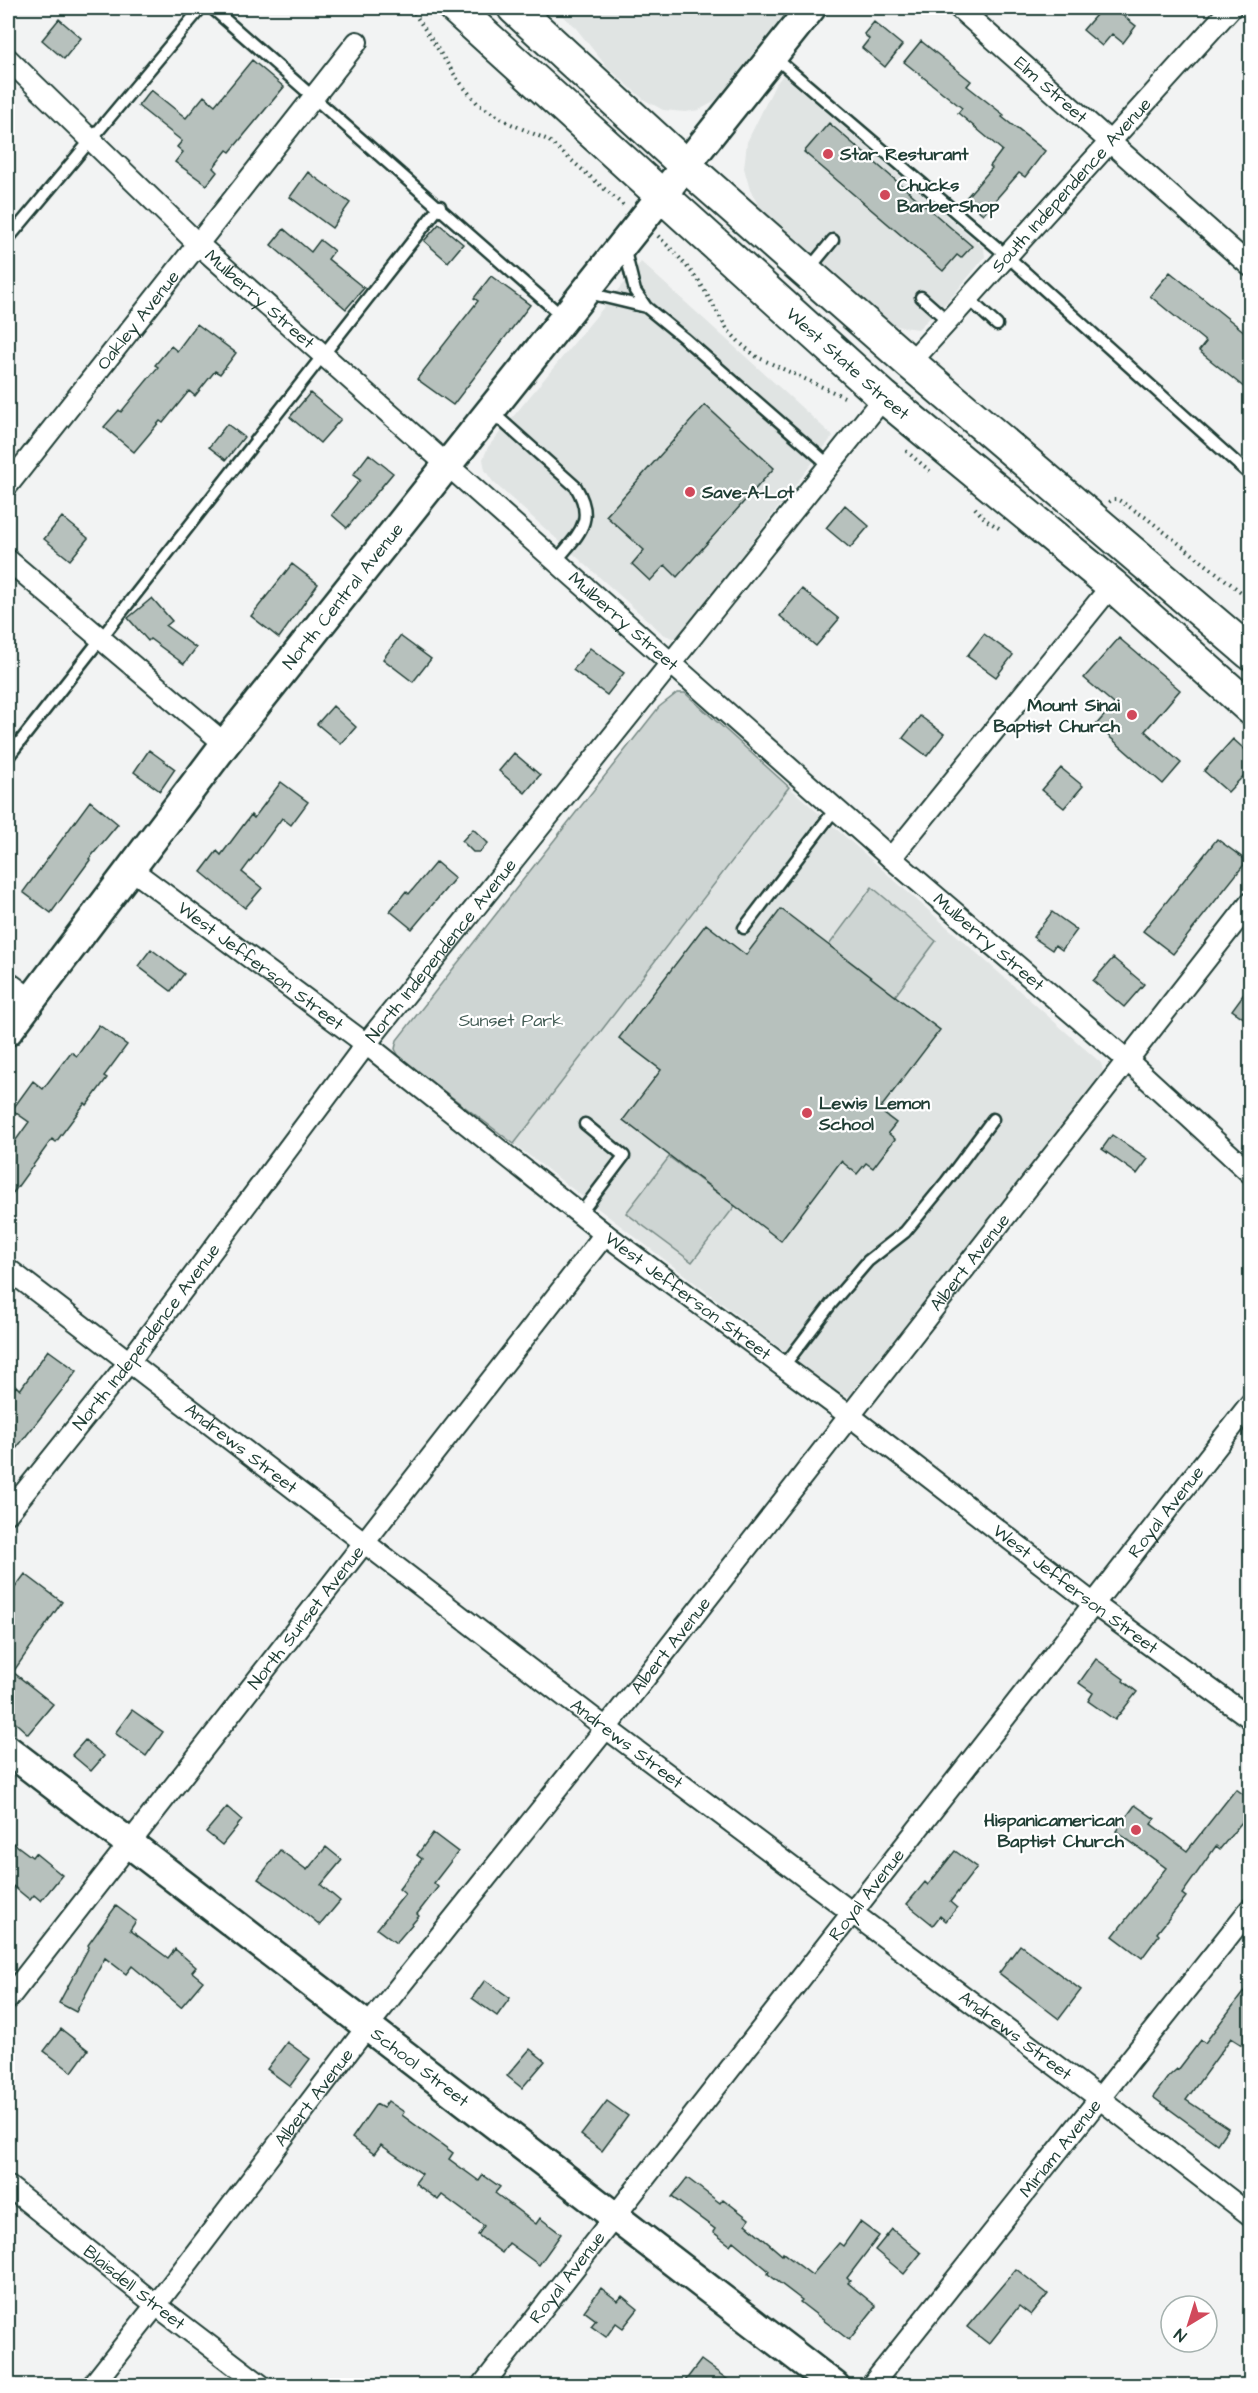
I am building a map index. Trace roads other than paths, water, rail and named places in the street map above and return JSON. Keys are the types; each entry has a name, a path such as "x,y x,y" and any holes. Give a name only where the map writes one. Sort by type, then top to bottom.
{"main road":[{"name":"West State Street","path":"455,8 661,197 876,407 1112,585 1251,708"},
{"path":"514,8 686,166 910,363 1251,653"},
{"name":"North Central Avenue","path":"8,1031 225,744 811,8"},
{"name":"School Street","path":"8,1750 835,2385"}],"street":[{"name":"Elm Street","path":"959,8 1109,143 1251,266"},
{"name":"South Independence Avenue","path":"910,363 1231,8"},
{"name":"Oakley Avenue","path":"8,485 357,42"},
{"name":"Mulberry Street","path":"8,59 199,245 891,858 1127,1060 1251,1173"},
{"name":"North Independence Avenue","path":"8,1513 129,1362 366,1044 876,407"},
{"path":"8,560 225,744"},
{"path":"891,858 1112,585"},
{"name":"West Jefferson Street","path":"131,869 366,1044 604,1234 850,1416 1095,1605 1251,1718"},
{"name":"Albert Avenue","path":"92,2385 156,2305 367,2027 606,1728 1251,903"},
{"path":"8,982 32,1000"},
{"name":"North Sunset Avenue","path":"8,1999 604,1234"},
{"name":"Andrews Street","path":"8,1269 606,1728 1099,2098 1251,2216"},
{"name":"Royal Avenue","path":"482,2385 616,2218 1251,1404"},
{"name":"Miriam Avenue","path":"871,2385 1251,1909"},
{"name":"Blaisdell Street","path":"8,2186 156,2305 262,2385"}],"lane":[{"path":"8,239 201,8"},
{"path":"212,8 315,96 565,318"},
{"path":"772,56 1007,256 1251,476"},
{"path":"8,757 322,353 440,206"},
{"path":"633,232 625,254 632,282 646,307 829,465"},
{"path":"807,272 833,240"},
{"path":"585,292 646,307"},
{"path":"921,297 948,321"},
{"path":"969,299 997,325"},
{"path":"491,410 576,487 583,499 586,513 585,524 557,560"},
{"path":"744,928 836,808"},
{"path":"783,1367 831,1304 868,1261 905,1232 993,1119"},
{"path":"580,1214 624,1156 585,1124"}],"place":[{"name":"Star Resturant","path":"828,154"},
{"name":"Chucks BarberShop","path":"885,195"},
{"name":"Save-A-Lot","path":"690,492"},
{"name":"Mount Sinai Baptist Church","path":"1132,715"},
{"name":"Lewis Lemon School","path":"807,1113"},
{"name":"Hispanicamerican Baptist Church","path":"1136,1830"}],"park label":[{"name":"Sunset Park","path":"511,1020"}]}
